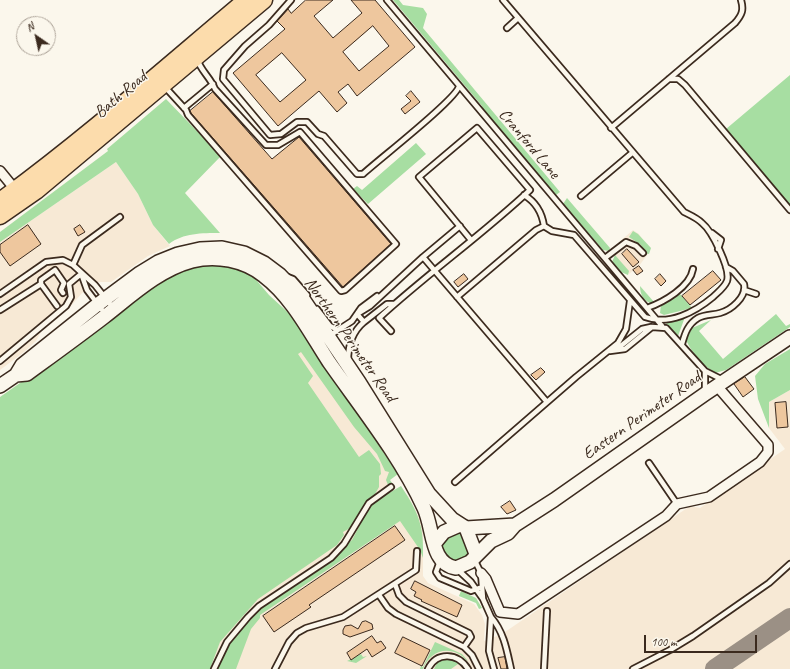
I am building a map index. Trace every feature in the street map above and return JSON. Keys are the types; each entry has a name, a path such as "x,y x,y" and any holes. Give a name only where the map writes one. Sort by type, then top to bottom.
{"highway":[{"name":"Bath Road","path":"0,201 17,191 246,0"},
{"name":"Bath Road","path":"17,191 36,191 264,0"},
{"name":"Bath Road","path":"0,216 17,191"}],"street":[{"path":"0,170 17,191"},
{"name":"Northern Perimeter Road","path":"0,386 16,375 22,365 102,301 140,273 158,262 178,254 200,249 222,248 244,253 264,263 280,275 333,333 348,365 429,494 442,510 463,527"},
{"name":"Northern Perimeter Road","path":"16,375 27,374 160,276 182,264 211,258 230,260 247,266 269,281 291,306 318,344 405,474 425,510 435,543"},
{"name":"Eastern Perimeter Road","path":"475,556 491,541 508,533 515,525 554,500 720,383 790,337"},
{"path":"481,573 486,579 498,609 503,614 514,615 523,612 666,516 677,504 700,500 712,495 763,460 768,452 768,445 720,383"},
{"path":"463,527 475,556 465,565 456,568 440,561 436,554 435,543 444,532 463,527 515,525"}],"lane":[{"path":"291,0 269,25 245,46 224,70 223,79 270,135 281,134 297,122 307,122 318,134 324,136 357,174 363,174 444,106 459,90 460,86"},
{"name":"Cranford Lane","path":"387,0 656,320"},
{"path":"503,0 632,153 684,212 698,219 710,232 721,240 718,248 726,267 727,279 725,284 700,308 666,320 656,320 645,317 574,235 552,230 544,226"},
{"path":"611,128 735,23 741,16 743,7 741,0"},
{"path":"507,28 518,18"},
{"path":"163,86 178,100 188,115 340,291 345,290 396,244 300,132 278,145 266,145 215,89 212,81 200,68 197,57"},
{"path":"669,79 678,79 685,85 790,210"},
{"path":"184,108 212,81"},
{"path":"391,331 379,318 530,190 477,128 419,177 471,240"},
{"path":"581,196 632,153"},
{"path":"524,195 531,199 537,206 542,216 544,226"},
{"path":"73,265 82,245 120,217"},
{"path":"318,344 344,327 358,314 367,302 383,292 460,226"},
{"path":"457,297 536,230 544,226"},
{"path":"605,258 626,242 636,246 642,253"},
{"path":"423,257 547,402"},
{"path":"0,294 46,262 63,260 73,265 81,274 95,285 102,301 110,312"},
{"path":"682,344 687,329 694,321 702,316 724,312 737,302 744,290 744,284 733,271 726,267"},
{"path":"647,308 657,305 688,281 693,268"},
{"path":"0,310 40,284 41,280 55,270 64,283 61,290 63,293"},
{"path":"81,274 87,290 102,301 110,312"},
{"path":"0,360 66,306 71,296 69,284 81,274"},
{"path":"40,284 57,306"},
{"path":"744,290 756,294"},
{"path":"456,482 547,402 610,351 623,336 626,329 630,301"},
{"path":"348,365 351,339 358,327 387,304 394,304"},
{"path":"358,314 364,322"},
{"path":"656,320 662,326 671,331 705,371 720,383"},
{"path":"610,351 625,349 652,327 662,326"},
{"path":"705,371 705,394"},
{"path":"649,463 677,504"},
{"path":"214,669 226,642 248,616 259,606 331,558 348,538 369,503 391,487"},
{"path":"275,669 289,642 297,633 306,628 343,617 416,570 417,551"},
{"path":"475,556 481,573 483,599"},
{"path":"440,561 436,572 440,578 471,591 482,587"},
{"path":"633,669 693,636 769,583 790,564"},
{"path":"456,568 471,582 483,599 491,617 498,625 512,669"},
{"path":"395,584 399,595 406,602 469,633 471,637 470,641 464,647"},
{"path":"378,595 388,608 396,614 464,647 472,655 479,669"},
{"path":"544,669 548,611"},
{"path":"491,617 489,651 494,669"},
{"path":"428,669 432,661 449,655 458,658 468,669"}],"shaded area":[{"path":"116,162 138,194 153,225 170,246 148,256 111,282 97,282 82,293 71,306 42,330 36,341 24,352 0,370 0,242"},
{"path":"633,230 639,234 650,251 639,266 629,274 610,250"},
{"path":"260,297 391,469 387,482 392,490 408,496 421,521 423,534 423,576 428,583 474,604 482,615 485,624 484,641 502,634 690,506 700,508 785,449 769,428 769,402 790,390 790,669 0,669"}],"green space":[{"path":"393,0 399,0 403,5 423,8 427,14 423,28 560,192 556,195 484,112 482,106"},
{"path":"790,75 790,205 726,129"},
{"path":"166,99 221,156 185,193 220,233 187,236 174,240 169,244 153,225 138,194 116,162 0,242 0,232 108,151 107,149"},
{"path":"416,143 426,154 368,204 353,189 357,186 362,190"},
{"path":"567,198 610,248 609,251 603,250 563,204"},
{"path":"633,231 638,234 651,248 649,254 644,253 641,245 629,237"},
{"path":"615,255 629,271 628,275 621,272 612,262"},
{"path":"214,264 233,267 252,275 269,295 293,317 398,474 390,480 392,483 388,485 386,480 389,472 385,471 377,454 354,427 301,352 298,354 313,376 308,383 359,457 369,450 380,464 381,474 379,476 379,487 375,494 363,507 354,526 343,532 344,535 337,545 258,599 220,642 210,669 0,669 0,397 83,339 140,295 164,280 195,266"},
{"path":"640,286 654,302 653,304 647,302 643,298"},
{"path":"680,294 692,308 664,315 660,313 661,305"},
{"path":"776,314 786,326 790,324 790,327 726,370 715,373 710,370 691,350 686,340 692,328 711,320 699,331 723,359"},
{"path":"685,317 678,336 666,323"},
{"path":"790,349 790,390 769,402 769,428 758,399 755,376 765,364"},
{"path":"401,486 412,504 419,520 423,537 423,558 420,550 400,521 260,615 260,618 251,629 236,669 215,669 223,646 262,602 352,540 371,504 388,491 389,493"},
{"path":"458,533 463,534 471,551 466,559 453,562 443,552 443,545 448,537"},
{"path":"461,591 476,598 482,608 479,609 476,603 459,596"},
{"path":"435,642 462,654 468,661 453,652 442,651 429,659 423,669 420,669 421,666 423,667"},
{"path":"361,654 363,657 367,656 356,663 347,661"},
{"path":"444,658 454,659 461,666 458,664 451,669 434,669 438,661"}],"building":[{"path":"306,0 333,0 314,16 333,38 362,13 351,0 375,0 415,47 357,96 348,84 338,92 347,103 337,112 319,91 278,126 233,73 285,29 277,21 288,9 291,13","holes":["373,26 389,46 359,71 343,52","282,53 306,80 280,102 256,75"]},
{"path":"411,91 420,102 405,114 401,109 411,101 406,96"},
{"path":"213,92 272,159 299,137 391,244 343,287 191,113 190,111"},
{"path":"28,225 41,244 10,266 0,252 0,245"},
{"path":"80,225 85,232 78,236 74,229"},
{"path":"627,249 639,262 633,267 622,254"},
{"path":"639,266 643,271 637,275 633,270"},
{"path":"713,271 721,280 690,305 682,296"},
{"path":"464,274 468,279 458,287 454,282"},
{"path":"660,274 666,281 661,286 655,279"},
{"path":"541,368 545,372 536,380 531,375"},
{"path":"745,377 754,389 743,397 734,384"},
{"path":"786,402 788,427 777,428 775,403"},
{"path":"510,501 516,510 507,514 501,507"},
{"path":"395,526 405,540 309,605 311,607 274,632 263,616"},
{"path":"415,581 462,605 457,617 421,601 422,600 414,596 416,592 411,589"},
{"path":"366,621 372,624 373,629 350,637 343,634 345,626 351,625 358,629 362,622"},
{"path":"372,636 377,643 381,641 386,648 372,657 367,649 351,660 347,653"},
{"path":"403,637 430,650 422,666 395,653"},
{"path":"505,657 507,669 501,669 498,658"}],"taxiway":[{"path":"715,669 790,618"}]}
